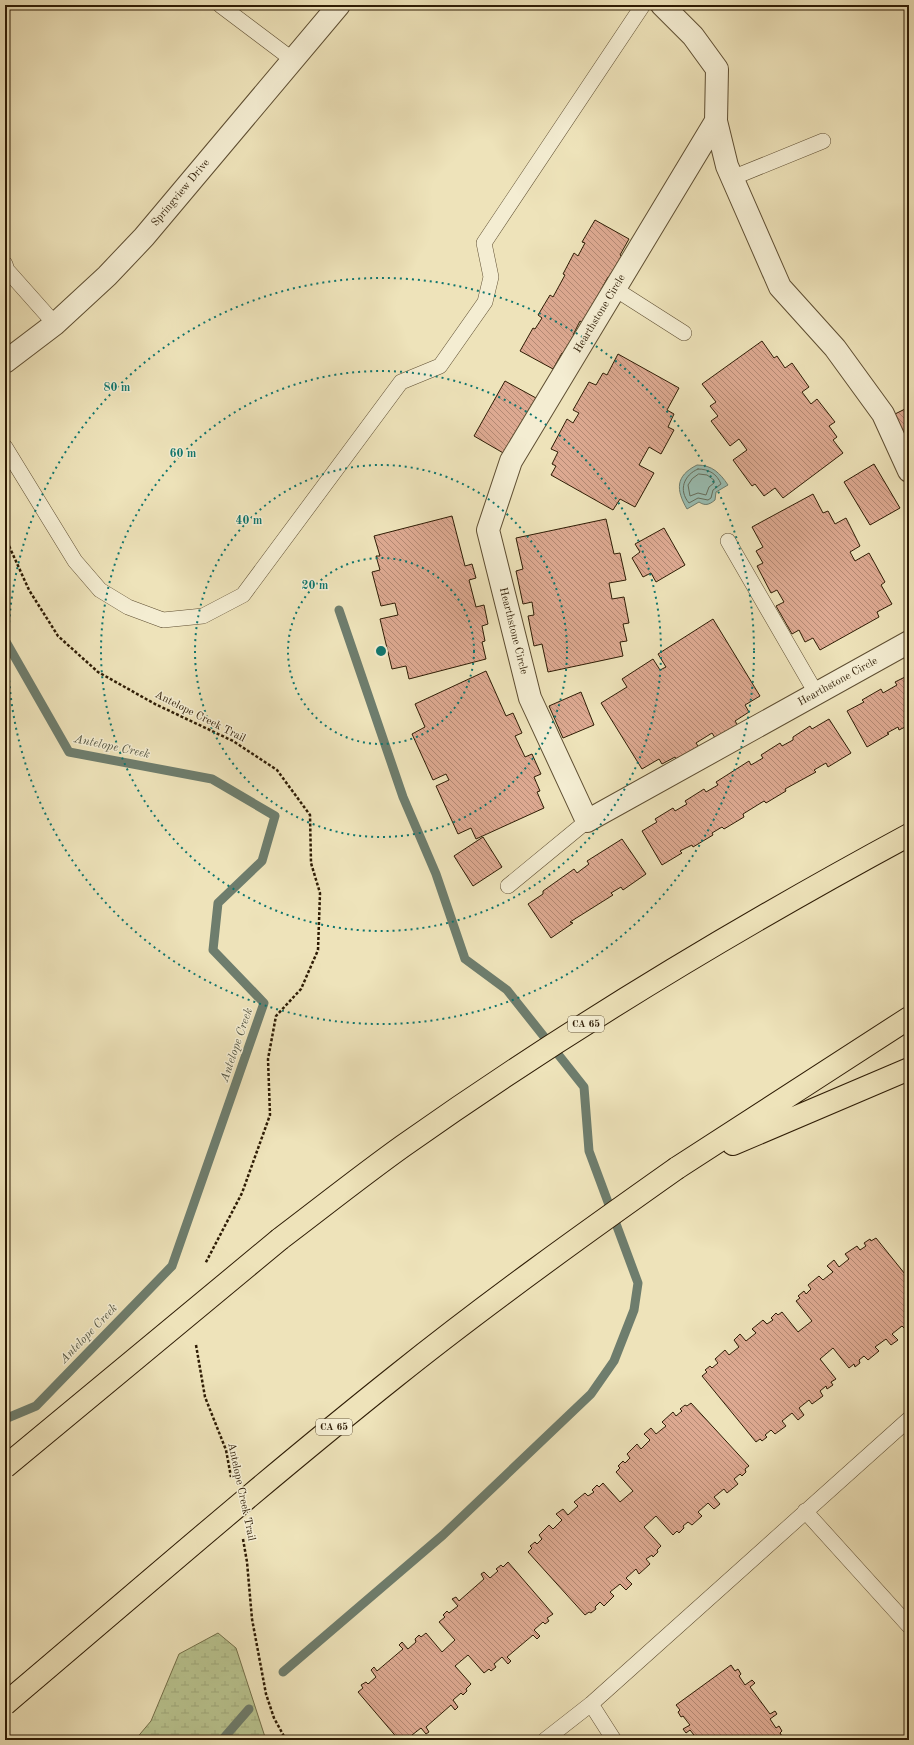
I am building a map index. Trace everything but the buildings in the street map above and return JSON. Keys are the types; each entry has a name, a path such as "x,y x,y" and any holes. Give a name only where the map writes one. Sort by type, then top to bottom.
{"highway":[{"name":"CA 65","path":"5,1467 280,1238 402,1147 490,1086 581,1027 814,887 909,836"},
{"path":"677,1168 909,1018"},
{"path":"677,1168 909,1069"},
{"name":"CA 65","path":"5,1704 261,1487 396,1376 508,1289 677,1168"}],"street":[{"name":"Springview Drive","path":"5,362 55,324 107,276 144,237 339,5"},
{"name":"Hearthstone Circle","path":"662,5 693,36 717,69 716,121 727,166 780,287 835,348 883,414 909,471"},
{"name":"Hearthstone Circle","path":"716,121 511,461 488,530 530,698 587,821 909,642"}],"lane":[{"path":"220,5 293,60"},
{"path":"5,447 75,562 100,590 128,607 163,620 203,616 243,595 401,382 440,366 485,302 491,277 484,243 643,5"},
{"path":"732,178 823,141"},
{"path":"5,264 7,270 55,324"},
{"path":"615,289 684,333"},
{"path":"728,541 816,693"},
{"path":"508,886 587,821"},
{"path":"545,1740 591,1704 909,1419"},
{"path":"805,1511 909,1626"},
{"path":"591,1704 614,1740"}],"path":[{"name":"Antelope Creek Trail","path":"5,537 29,590 58,636 98,672 155,704 233,741 277,770 310,815 311,863 320,894 318,950 301,989 276,1016 268,1059 270,1115 242,1193 205,1265"},
{"name":"Antelope Creek Trail","path":"196,1343 205,1397 226,1450 232,1480"},
{"name":"Antelope Creek Trail","path":"242,1532 247,1562 252,1619 266,1694 274,1718 286,1740"}],"green space":[{"path":"218,1633 236,1648 266,1740 135,1740 151,1721 179,1654"}],"water":[{"path":"697,465 707,466 715,470 728,485 716,492 715,500 711,503 703,504 699,502 687,509 681,496 681,479 690,469"}],"waterway":[{"path":"283,1672 443,1535 591,1394 614,1361 634,1310 638,1283 589,1151 584,1087 507,990 465,959 436,874 403,797 339,610"},
{"name":"Antelope Creek","path":"5,640 69,752 212,779 275,816 262,861 218,903 213,950 264,1003 172,1266 36,1406 5,1419"},
{"path":"222,1740 249,1709"}]}
